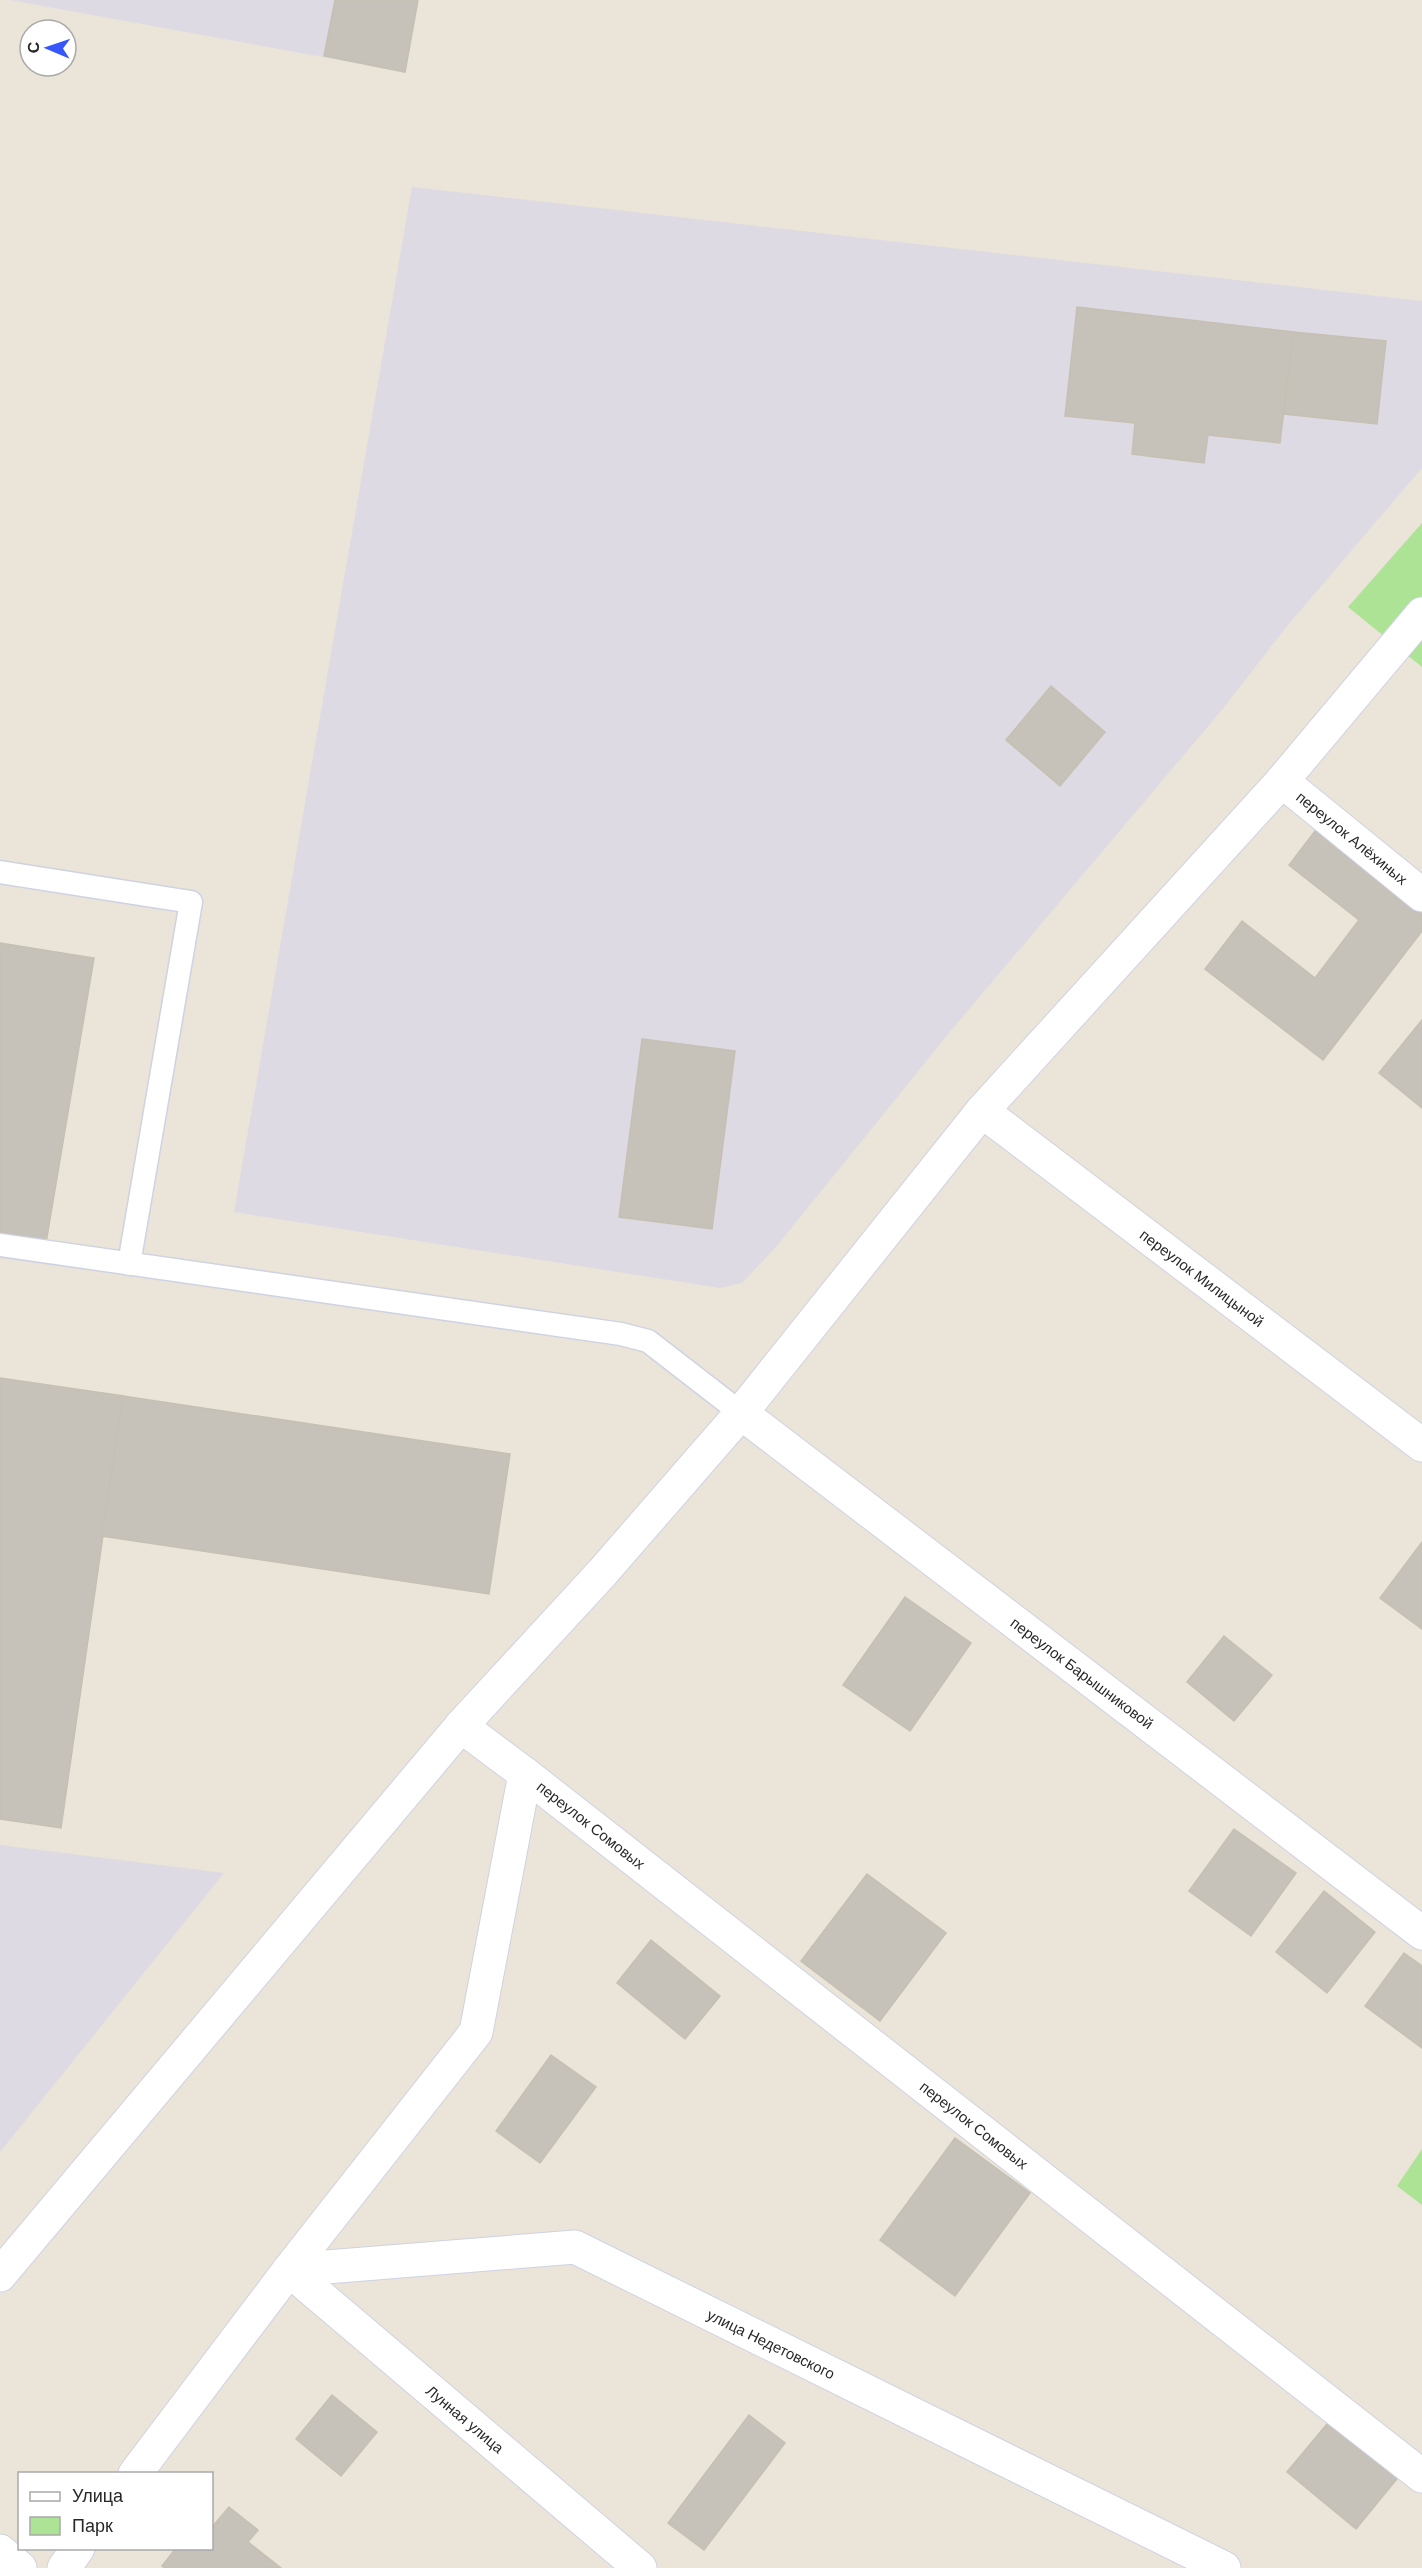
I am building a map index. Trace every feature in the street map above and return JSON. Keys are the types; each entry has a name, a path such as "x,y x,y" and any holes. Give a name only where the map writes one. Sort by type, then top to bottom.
{"street":[{"path":"0,2276 461,1726 602,1573 741,1413 982,1111 1282,781 1422,614"},
{"name":"переулок Алёхиных","path":"1282,781 1422,895"},
{"name":"переулок Милицыной","path":"982,1111 1422,1445"},
{"name":"переулок Барышниковой","path":"741,1413 1422,1933"},
{"name":"переулок Сомовых","path":"461,1726 1422,2476"},
{"path":"137,2472 289,2270 476,2032 525,1774"},
{"name":"улица Недетовского","path":"289,2270 575,2247 1224,2568"},
{"name":"Лунная улица","path":"289,2270 640,2568"},
{"path":"64,2568 77,2550"},
{"path":"0,2551 20,2568"}],"lane":[{"path":"0,872 191,902 129,1264"},
{"path":"0,1245 621,1334 648,1341 741,1413"}],"shaded area":[{"path":"10,0 418,0 405,72"},
{"path":"412,187 1422,301 1422,468 1288,625 1221,711 949,1033 776,1247 742,1283 720,1288 234,1212"},
{"path":"0,1845 224,1873 0,2152"}],"green space":[{"path":"1422,523 1422,667 1348,607"},
{"path":"1422,2149 1422,2205 1397,2186"}],"building":[{"path":"335,0 418,0 405,72 324,56"},
{"path":"1077,307 1293,332 1280,443 1208,435 1204,463 1132,454 1135,423 1065,416"},
{"path":"1293,332 1386,341 1377,424 1284,414"},
{"path":"1051,686 1105,732 1060,786 1006,740"},
{"path":"1318,827 1422,908 1422,931 1323,1060 1205,969 1242,921 1315,978 1359,920 1289,865"},
{"path":"0,943 94,958 46,1243 0,1235"},
{"path":"1422,1020 1422,1108 1379,1073"},
{"path":"642,1039 735,1051 712,1229 619,1217"},
{"path":"0,1378 123,1396 61,1828 0,1819"},
{"path":"123,1396 510,1454 489,1594 102,1536"},
{"path":"1422,1542 1422,1629 1380,1598"},
{"path":"905,1597 971,1643 910,1731 843,1685"},
{"path":"1224,1636 1272,1675 1234,1721 1187,1682"},
{"path":"1234,1829 1296,1873 1251,1936 1189,1891"},
{"path":"867,1874 946,1933 880,2021 801,1961"},
{"path":"1324,1891 1375,1932 1327,1993 1276,1952"},
{"path":"651,1940 720,1996 685,2039 617,1983"},
{"path":"1404,1953 1422,1966 1422,2048 1365,2006"},
{"path":"551,2055 596,2087 540,2163 496,2131"},
{"path":"955,2138 1030,2193 955,2296 880,2240"},
{"path":"332,2395 377,2432 341,2476 296,2439"},
{"path":"749,2415 785,2443 704,2550 668,2523"},
{"path":"1332,2418 1400,2475 1356,2529 1287,2472"},
{"path":"229,2507 258,2530 248,2542 281,2568 165,2568 162,2566 174,2550 213,2550 213,2526"}]}
